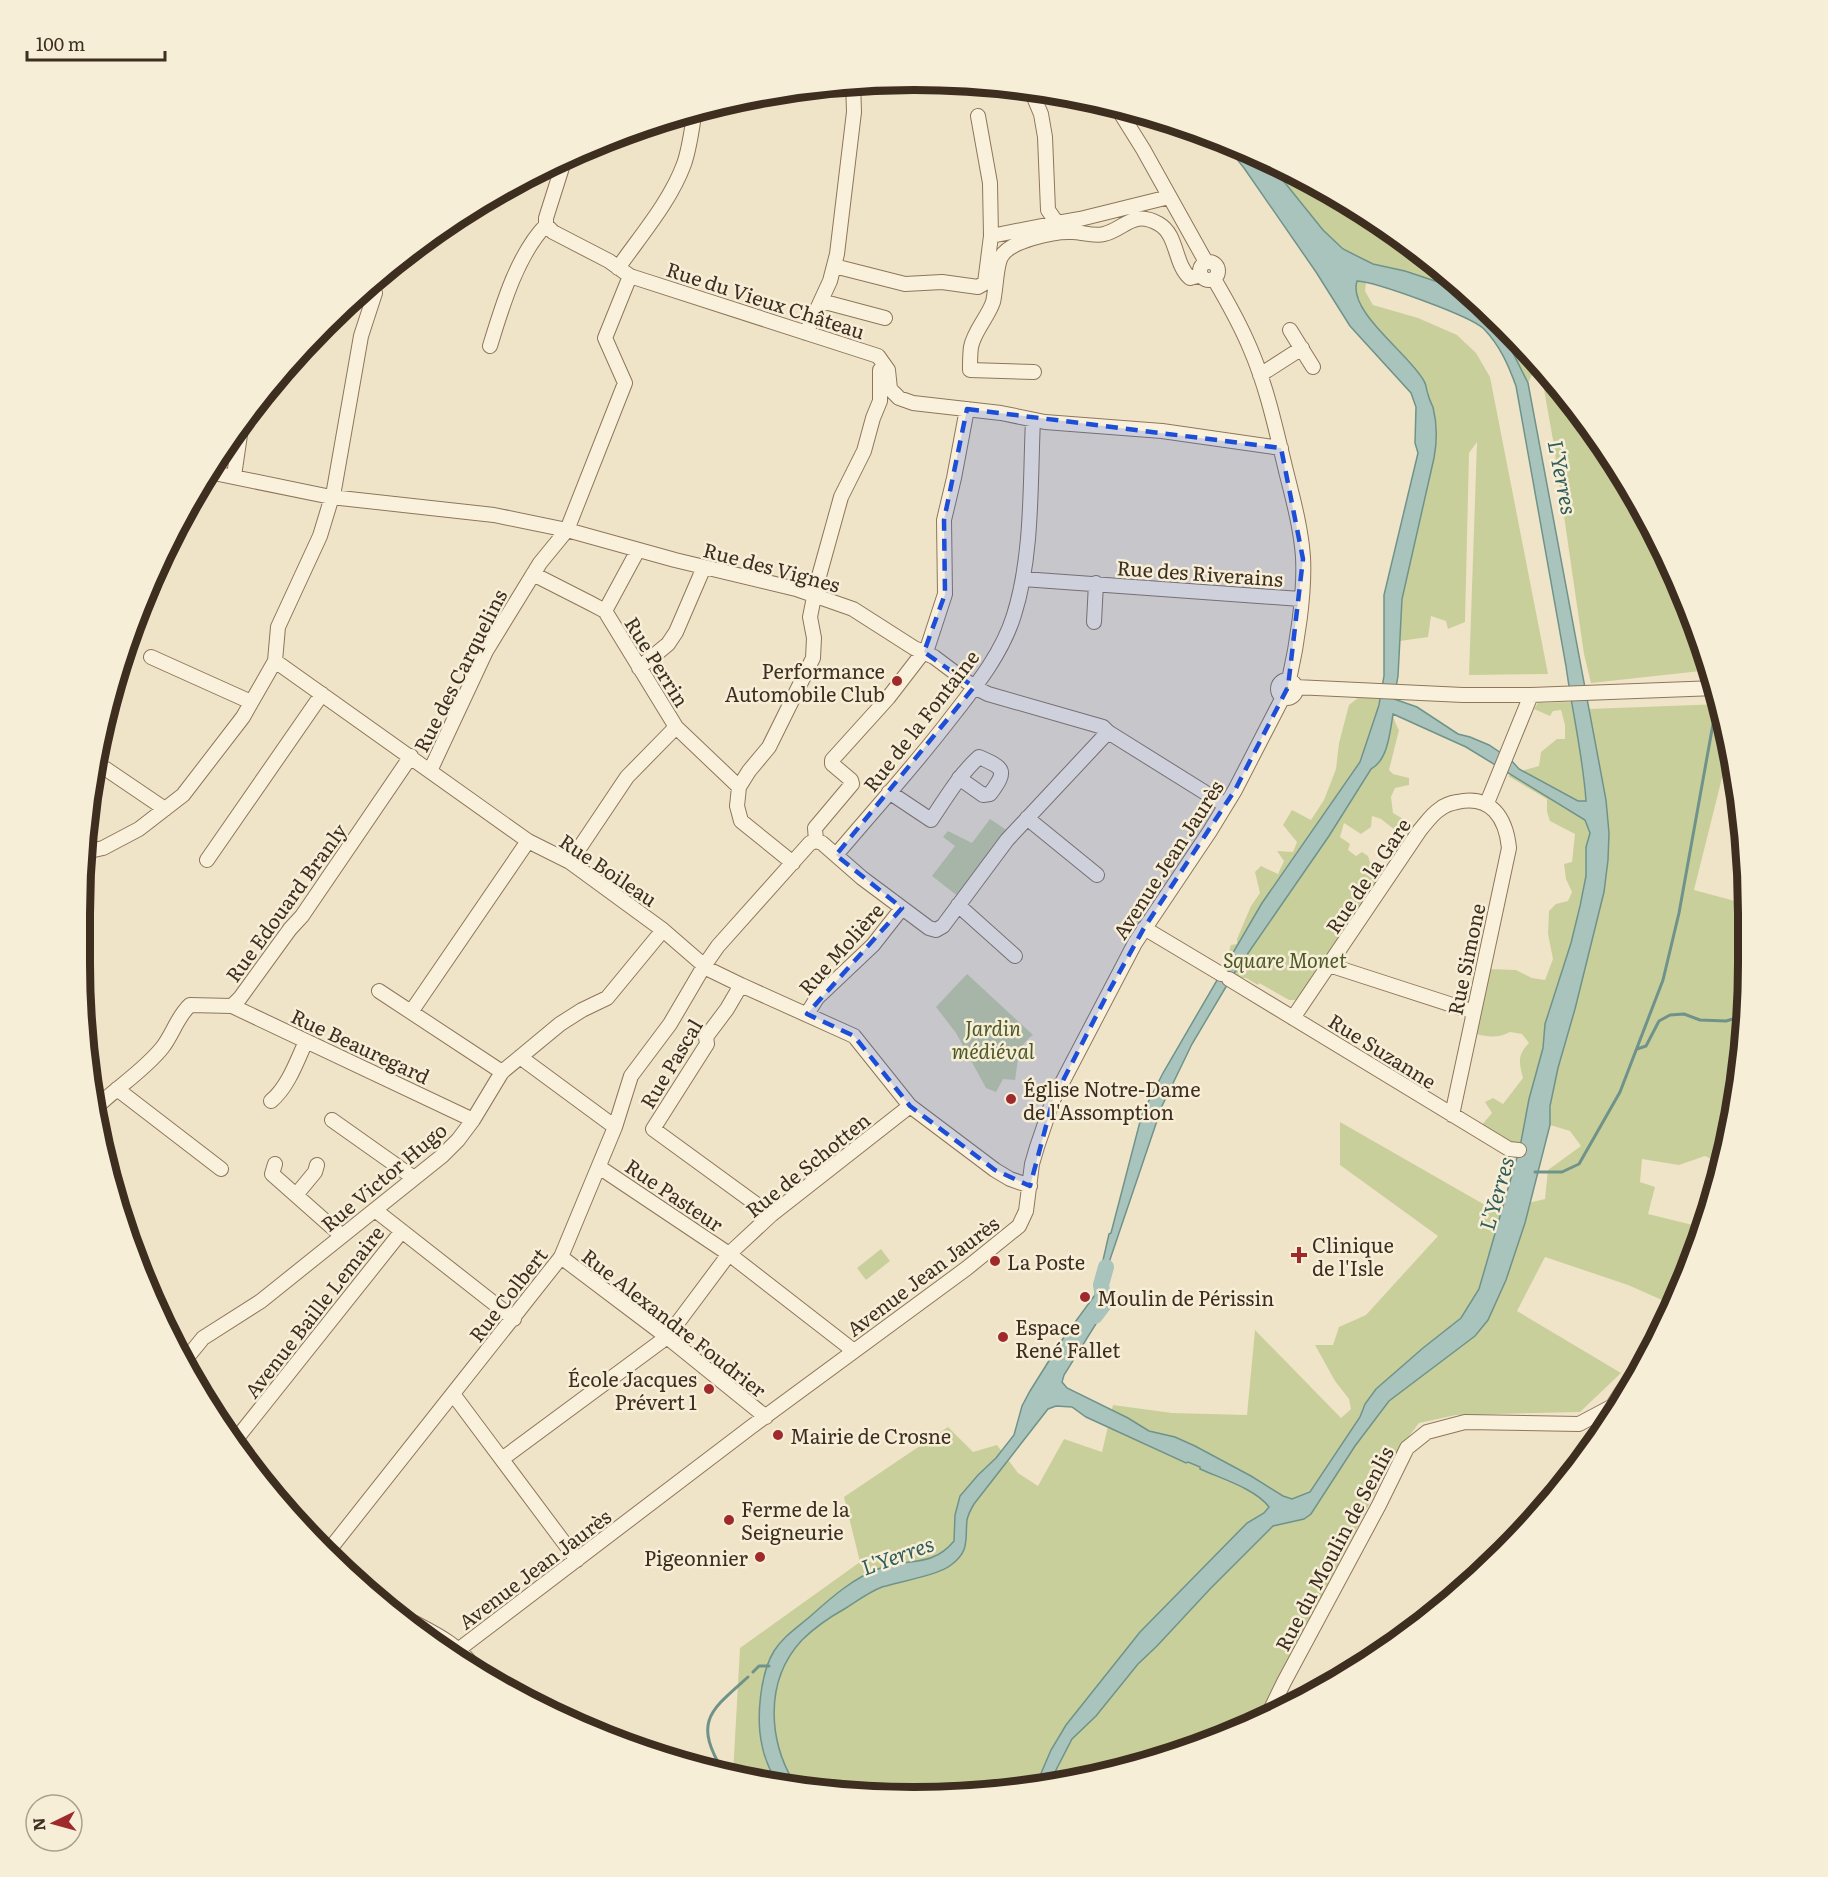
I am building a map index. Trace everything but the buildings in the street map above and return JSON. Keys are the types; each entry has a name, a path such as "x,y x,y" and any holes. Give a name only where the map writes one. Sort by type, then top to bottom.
{"street":[{"path":"806,333 834,266 848,171 854,93"},
{"path":"1035,99 1041,114 1045,137 1048,210 1057,223"},
{"path":"834,266 905,284 942,282 978,287 986,283 991,236 990,183 978,116"},
{"path":"1123,117 1143,148 1207,272 1250,348 1260,375 1281,448 1301,536 1303,559 1292,684 1463,695 1531,695 1706,688"},
{"name":"Rue des Carquelins","path":"430,771 486,651 532,574 567,531 625,383 605,338 624,272 667,199 684,165 693,120"},
{"path":"490,346 514,277 537,235 546,225 546,218 561,170"},
{"path":"991,236 1080,219 1169,197"},
{"path":"1034,372 970,370 971,345 992,303 1000,257 1011,246 1035,238 1070,231 1101,235 1137,219 1152,220 1162,226 1175,244 1184,273 1190,278 1207,272"},
{"name":"Rue du Vieux Château","path":"546,225 553,232 624,272 878,356 888,370 890,389 899,398 913,403 1001,413 1034,420 1173,432 1281,448"},
{"path":"93,850 103,848 139,829 183,795 243,717 275,661 278,627 320,536 334,490 361,336 374,291"},
{"path":"821,301 885,318"},
{"path":"1290,330 1313,367"},
{"path":"1260,375 1302,348"},
{"path":"793,863 741,821 737,806 739,787 749,771 770,747 813,658 814,638 810,617 814,596 841,497 864,451 880,401 881,377 878,356"},
{"path":"967,409 944,520 945,594 928,646 888,698 832,760 832,764 851,780 852,784 815,828 816,842 822,843 862,878 928,928 936,930 943,926 1006,840 1108,732"},
{"name":"Rue de la Fontaine","path":"836,855 924,752 974,687 1000,647 1014,616 1023,579 1034,420"},
{"path":"234,476 239,442"},
{"name":"Rue des Vignes","path":"218,473 331,497 494,515 774,583 814,596 853,609 914,648 934,657 974,687 988,694 1098,724 1225,805"},
{"name":"Rue des Vignes","path":"299,490 322,510 324,520"},
{"path":"604,611 638,550"},
{"path":"639,668 668,644 676,632 704,567"},
{"name":"Rue Perrin","path":"532,574 604,611 676,727 739,787"},
{"name":"Rue des Riverains","path":"1023,579 1300,599"},
{"name":"Rue des Riverains","path":"1094,622 1096,583"},
{"path":"151,657 251,702"},
{"name":"Rue Boileau","path":"275,661 528,841 570,862 663,930 704,966 854,1036 910,1106 995,1170 1010,1179 1030,1186"},
{"name":"Avenue Jean Jaurès","path":"458,1649 1012,1233 1023,1219 1035,1155 1053,1100 1143,928 1210,831 1235,790 1283,697 1278,690 1279,684 1283,680 1292,684"},
{"path":"207,860 322,694"},
{"path":"1492,808 1500,770 1531,695"},
{"path":"570,862 627,777 676,727"},
{"name":"Rue Edouard Branly","path":"102,1102 154,1058 165,1045 183,1011 190,1005 232,1006 240,998 290,928 302,916 411,756"},
{"path":"106,769 165,808"},
{"path":"889,792 931,820 960,778"},
{"name":"Rue de la Gare","path":"1293,1018 1420,830 1432,816 1447,804 1470,800 1492,808"},
{"name":"Rue Simone","path":"1452,1115 1509,848 1508,837 1492,808"},
{"path":"1027,818 1097,875"},
{"path":"411,1012 528,841"},
{"name":"Rue Colbert","path":"332,1547 561,1257 615,1127 631,1076 670,1024 718,946 810,843 816,842"},
{"path":"958,905 1015,956"},
{"name":"Rue Molière","path":"807,1014 817,998 873,945 902,908"},
{"name":"Rue Suzanne","path":"1143,928 1509,1149 1519,1150"},
{"name":"Rue Victor Hugo","path":"189,1354 203,1338 261,1301 442,1156 474,1120 502,1072 560,1024 582,1010 608,998 663,930"},
{"path":"1329,965 1474,1012"},
{"name":"Rue Pascal","path":"741,985 706,1037 707,1044 653,1129 771,1215"},
{"path":"380,991 502,1072"},
{"name":"Rue Beauregard","path":"232,1006 474,1120"},
{"path":"271,1101 277,1096 293,1070 306,1041"},
{"path":"520,1057 615,1127"},
{"path":"117,1089 221,1169"},
{"name":"Rue de Schotten","path":"502,1460 667,1337 729,1254 771,1215 910,1106"},
{"path":"332,1120 414,1178"},
{"path":"275,1164 272,1174 342,1236"},
{"path":"296,1195 315,1172 317,1166"},
{"name":"Rue Pasteur","path":"599,1167 729,1254 854,1351"},
{"path":"375,1210 514,1319"},
{"name":"Avenue Baille Lemaire","path":"239,1435 402,1231"},
{"name":"Rue Alexandre Foudrier","path":"561,1257 667,1337 766,1417"},
{"path":"453,1394 577,1560"},
{"name":"Rue du Moulin de Senlis","path":"1273,1704 1407,1448 1427,1432 1465,1422 1579,1424 1606,1410"},
{"path":"439,1636 452,1645"}],"highlighted area":[{"path":"967,409 1281,448 1303,559 1288,687 1235,790 1144,928 1109,991 1053,1100 1030,1186 995,1170 910,1106 854,1036 807,1014 902,908 836,855 974,687 924,652 945,594 944,520"}],"green space":[{"path":"1279,176 1326,200 1372,229 1446,285 1405,271 1373,264 1343,249 1323,230"},
{"path":"1357,281 1366,282 1365,291 1373,305 1418,318 1457,335 1476,353 1490,377 1548,674 1469,675 1477,442 1469,453 1465,622 1448,629 1446,621 1431,616 1428,637 1400,641 1402,599 1434,458 1436,434 1433,408 1425,383 1417,370 1364,312 1355,286"},
{"path":"1508,343 1534,371 1528,383"},
{"path":"1543,381 1568,412 1628,502 1675,599 1701,671 1591,683 1584,654"},
{"name":"Square Monet","path":"1359,697 1384,699 1391,710 1399,730 1389,770 1393,774 1409,778 1409,785 1395,788 1391,797 1393,813 1415,826 1404,837 1381,819 1372,816 1371,827 1361,834 1344,823 1340,837 1350,844 1348,850 1356,856 1362,852 1368,856 1371,866 1386,875 1367,898 1297,1000 1289,1000 1246,978 1230,978 1230,949 1231,945 1237,944 1251,906 1260,893 1255,872 1261,866 1278,874 1284,861 1277,851 1293,852 1297,842 1283,825 1292,810 1311,820 1324,800 1336,769 1339,743 1349,705"},
{"path":"1571,702 1581,756 1586,801 1585,820 1590,833 1586,847 1586,876 1571,943 1545,1024 1543,1048 1529,1099 1520,1147 1480,1127 1492,1113 1485,1102 1493,1098 1503,1104 1523,1078 1520,1059 1522,1051 1529,1043 1522,1034 1510,1032 1485,1036 1476,1034 1490,969 1516,970 1532,978 1545,980 1553,959 1548,934 1549,911 1556,904 1568,901 1572,892 1566,879 1564,864 1572,862 1575,834 1550,821 1547,799 1508,776 1539,766 1541,752 1557,739 1565,739 1565,725 1561,710 1553,711 1550,716 1534,709 1538,703"},
{"path":"1711,704 1725,768 1694,890 1738,902 1736,1017 1731,1071 1714,1160 1705,1156 1679,1165 1642,1159 1640,1182 1655,1187 1648,1214 1695,1225 1665,1301 1628,1285 1545,1257 1517,1311 1621,1373 1580,1412 1456,1415 1419,1423 1394,1456 1265,1708 1229,1724 1127,1759 1022,1780 968,1785 914,1787 860,1785 806,1780 733,1766 740,1648 860,1562 844,1497 948,1427 973,1452 997,1445 1018,1473 1038,1486 1064,1439 1102,1452 1113,1405 1172,1413 1247,1415 1255,1330 1341,1418 1351,1409 1349,1399 1335,1381 1315,1345 1333,1345 1339,1327 1366,1315 1438,1236 1340,1165 1340,1122 1492,1209 1502,1209 1545,1199 1548,1170 1581,1146 1570,1131 1550,1125 1551,1099 1602,902 1607,867 1605,799 1589,709"},
{"path":"990,819 1008,831 959,897 932,876 955,846 943,837 948,831 972,843"},
{"name":"Jardin médiéval","path":"967,974 1033,1035 1021,1049 1015,1080 1003,1079 996,1092 986,1088 956,1033 936,1007"},
{"path":"881,1249 890,1261 866,1280 857,1268"}],"water":[{"path":"1234,155 1279,176 1323,230 1343,249 1373,264 1405,271 1446,285 1508,343 1528,383 1606,800 1609,833 1604,892 1558,1068 1550,1106 1550,1125 1525,1223 1506,1280 1488,1320 1475,1336 1389,1401 1355,1446 1311,1514 1304,1519 1273,1526 1210,1589 1138,1664 1096,1716 1072,1739 1055,1774 1039,1777 1051,1750 1066,1725 1140,1632 1247,1523 1264,1513 1269,1507 1247,1489 1086,1417 1072,1407 1056,1406 1048,1409 974,1504 967,1520 964,1550 957,1560 945,1569 882,1587 868,1594 828,1619 802,1640 789,1657 781,1675 774,1713 780,1753 792,1778 772,1774 764,1755 759,1710 765,1672 774,1651 793,1630 852,1582 878,1569 936,1556 954,1541 955,1515 960,1496 1014,1435 1022,1406 1030,1391 1062,1340 1095,1295 1142,1114 1163,1073 1262,903 1360,762 1379,705 1384,676 1384,595 1418,453 1415,443 1416,407 1411,393 1350,326 1316,272","holes":["1357,281 1423,300 1476,323 1495,342 1510,370 1516,386 1566,666 1586,801 1578,801 1519,769 1510,759 1489,745 1458,734 1417,707 1394,699 1398,676 1402,599 1434,458 1436,426 1433,407 1424,381 1361,306 1356,293","1393,714 1466,747 1585,820 1590,833 1586,847 1586,876 1580,906 1571,943 1545,1024 1543,1048 1529,1099 1520,1147 1479,1289 1461,1318 1376,1389 1310,1492 1292,1499 1195,1446 1175,1437 1149,1431 1067,1388 1062,1382 1107,1304 1099,1292 1162,1106 1192,1044 1233,975 1329,836 1371,769 1381,759 1387,745"]}],"waterway":[{"path":"1535,1172 1562,1172 1579,1164 1620,1092 1663,980 1679,913 1715,721"},
{"path":"1637,1049 1646,1046 1659,1021 1670,1015 1684,1014 1700,1020 1726,1021 1736,1017"},
{"name":"L'Yerres","path":"1095,1316 1104,1304 1101,1285 1106,1267"},
{"path":"753,1672 759,1666 769,1666"},
{"path":"719,1763 709,1740 710,1718 715,1708 748,1677"}],"place":[{"name":"Performance Automobile Club","path":"897,681"},
{"name":"Église Notre-Dame de l'Assomption","path":"1011,1099"},
{"name":"Clinique de l'Isle","path":"1299,1255"},
{"name":"La Poste","path":"995,1261"},
{"name":"Moulin de Périssin","path":"1085,1297"},
{"name":"Espace René Fallet","path":"1003,1337"},
{"name":"École Jacques Prévert 1","path":"709,1389"},
{"name":"Mairie de Crosne","path":"778,1435"},
{"name":"Ferme de la Seigneurie","path":"729,1520"},
{"name":"Pigeonnier","path":"760,1557"}]}
